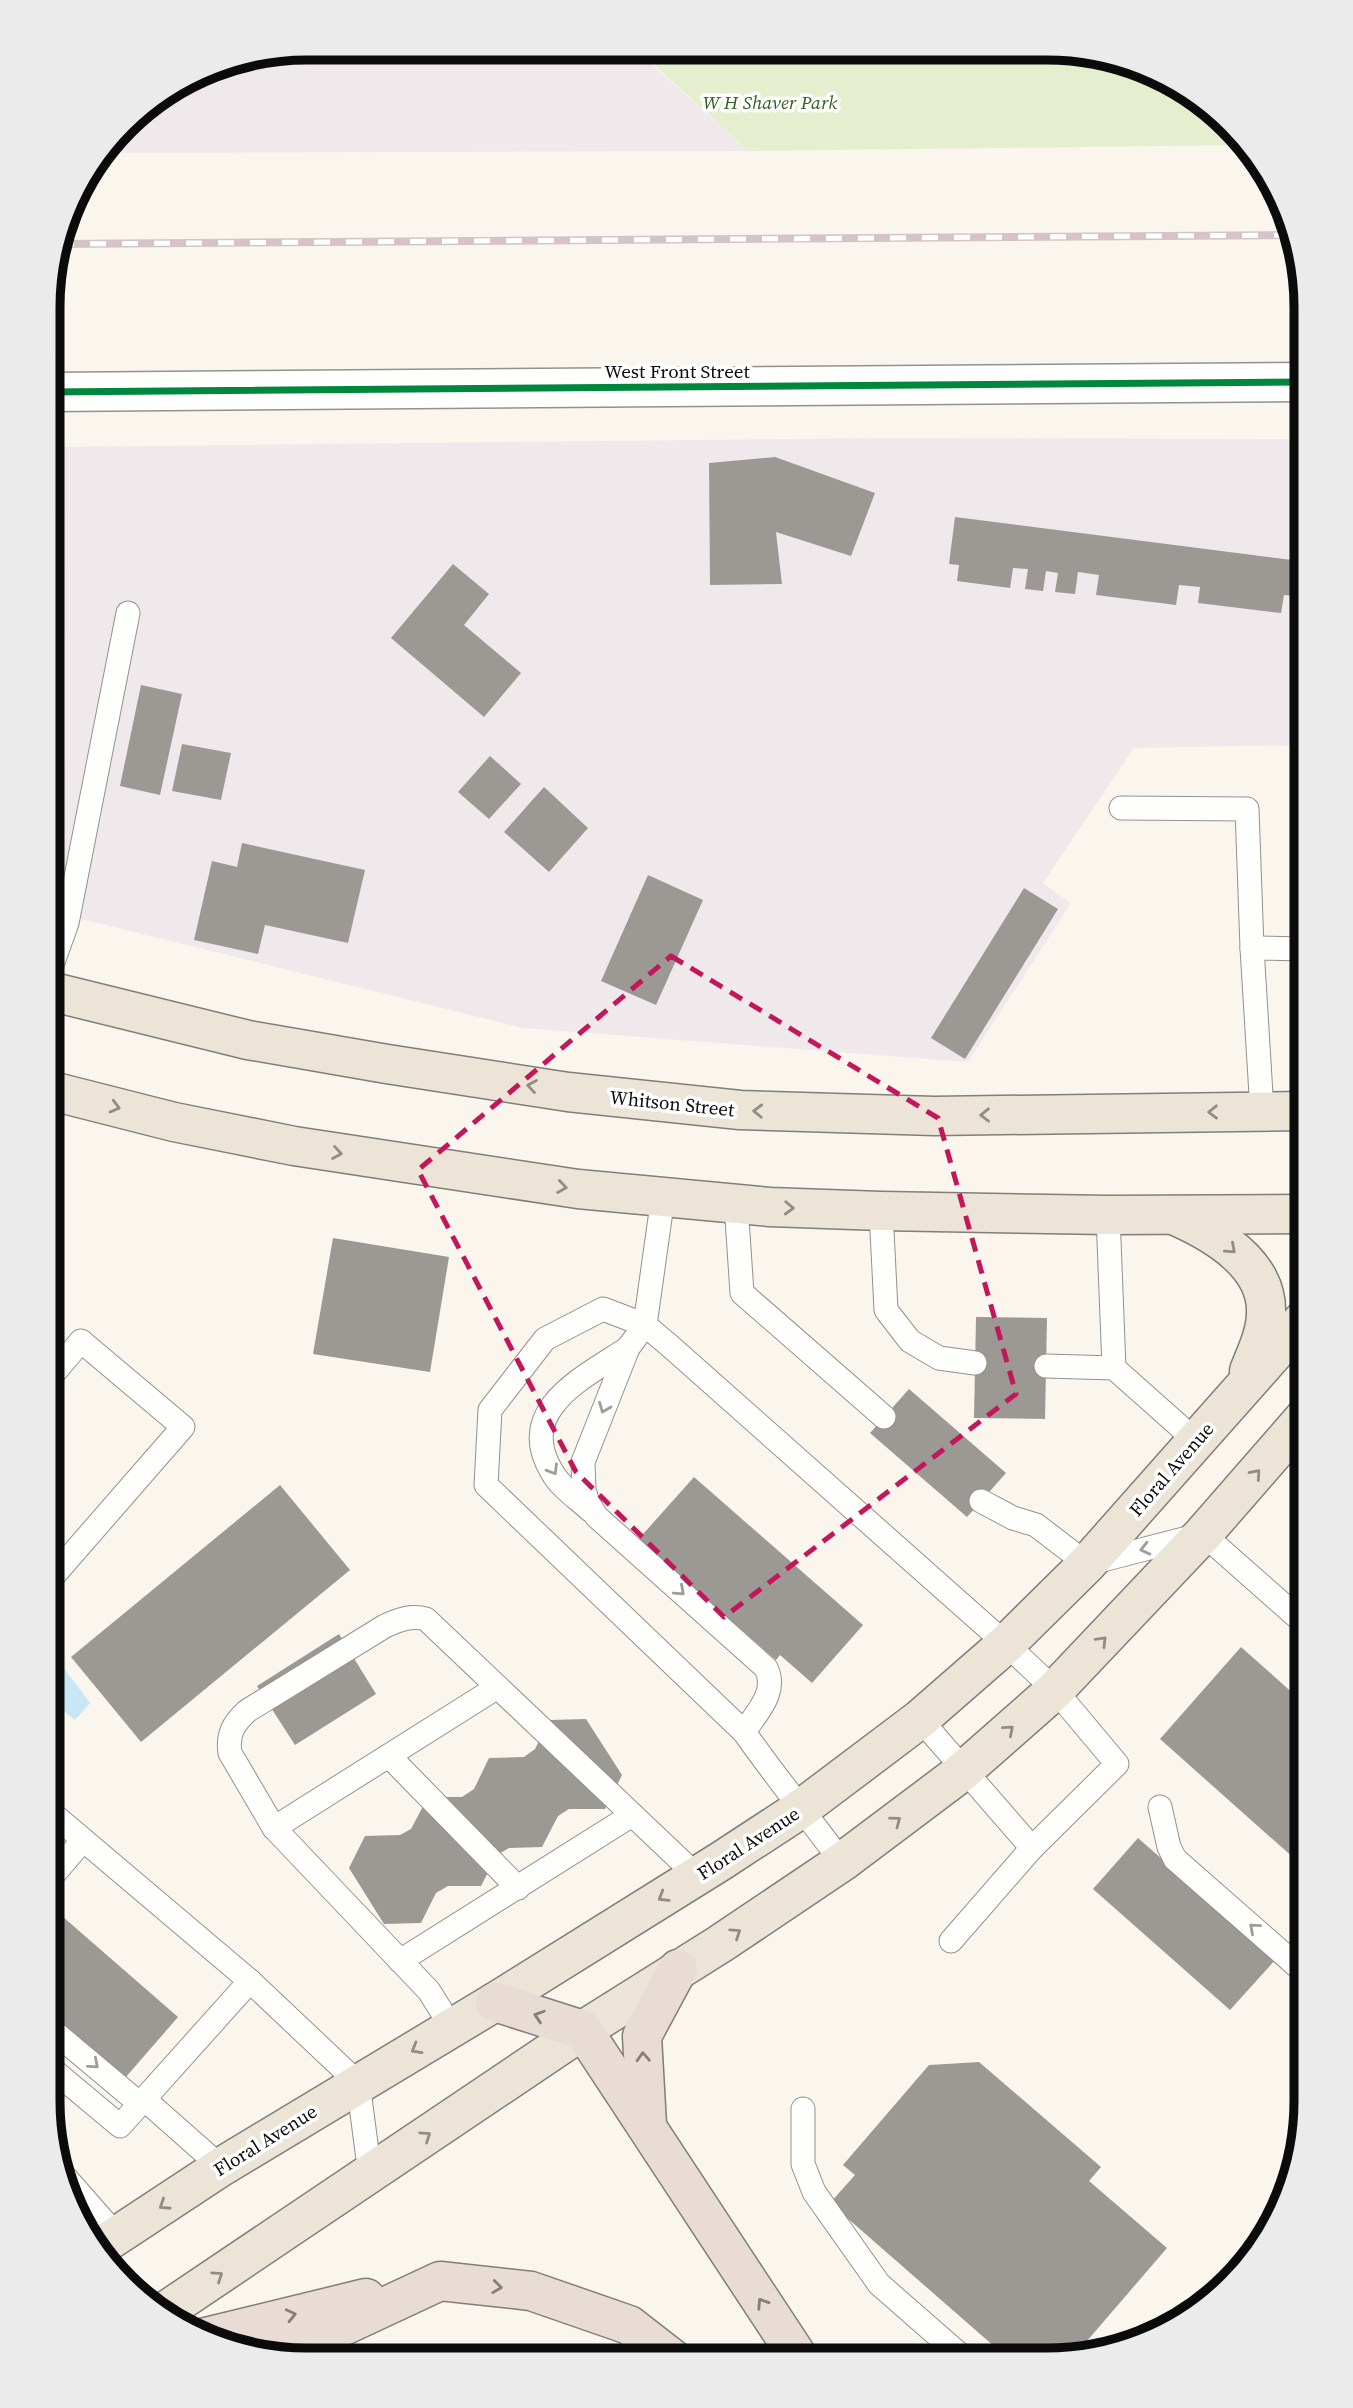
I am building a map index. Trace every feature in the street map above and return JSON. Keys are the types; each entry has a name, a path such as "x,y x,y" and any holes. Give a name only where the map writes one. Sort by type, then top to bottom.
{"highway":[{"path":"646,2125 642,2036 678,1969"},
{"path":"495,2002 583,2030 792,2348"},
{"path":"222,2333 440,2281 531,2291 629,2325 659,2348"},
{"path":"296,2348 440,2281"}],"main road":[{"name":"Whitson Street","path":"60,994 247,1040 387,1064 568,1092 740,1110 934,1116 1294,1111"},
{"path":"60,1093 174,1122 295,1146 578,1189 736,1204 881,1211 1108,1215 1293,1214"},
{"path":"1173,1215 1198,1226 1227,1244 1251,1270 1264,1298 1265,1324 1241,1389"},
{"name":"Floral Avenue","path":"106,2243 221,2167 495,2002 803,1808 920,1719 1006,1643 1087,1564 1293,1332"},
{"path":"170,2308 583,2030 720,1944 842,1862 963,1770 1055,1690 1203,1534 1293,1431"}],"street":[{"name":"West Front Street","path":"60,392 1294,382"}],"lane":[{"path":"60,942 67,923 128,612"},
{"path":"1121,808 1247,810 1262,1111"},
{"path":"1252,948 1294,949"},
{"path":"597,1517 584,1490 583,1462 628,1348 645,1325 663,1197"},
{"path":"736,1204 742,1293 884,1417"},
{"path":"881,1211 886,1310 910,1341 939,1358 975,1363"},
{"path":"1108,1215 1114,1367"},
{"path":"842,1862 803,1808 772,1772 744,1731 486,1485 490,1410 545,1339 603,1310 645,1325 1006,1643 1055,1690 1117,1764 1032,1848 951,1941"},
{"path":"60,1366 81,1341 183,1427 60,1568"},
{"path":"628,1348 573,1385 557,1400 546,1412 541,1426 541,1442 552,1472 597,1517 766,1668 771,1678 768,1696 744,1731"},
{"path":"1046,1366 1114,1367 1195,1440"},
{"path":"981,1501 1013,1518 1036,1525 1087,1564 1203,1534 1293,1614"},
{"path":"452,2028 429,1991 274,1828 230,1753 228,1743 233,1726 247,1711 385,1626 418,1617 433,1625 496,1688 697,1876"},
{"path":"274,1828 496,1688"},
{"path":"920,1719 1032,1848"},
{"path":"389,1756 518,1888"},
{"path":"1160,1807 1169,1847 1175,1859 1293,1963"},
{"path":"400,1961 632,1815"},
{"path":"60,1820 250,1982 358,2083 370,2174"},
{"path":"60,1866 83,1840"},
{"path":"60,2076 120,2126 250,1982"},
{"path":"60,2036 221,2167"},
{"path":"803,2109 803,2164 814,2192 879,2284 952,2348"},
{"path":"84,2209 106,2243"}],"highlighted area":[{"path":"671,956 938,1118 1016,1394 724,1617 576,1472 418,1170"}],"shaded area":[{"path":"290,60 647,60 748,151 114,153 156,111 197,85 242,68"},
{"path":"889,438 1294,439 1294,745 1134,748 1043,883 1071,903 968,1062 523,1028 60,914 60,447"}],"green space":[{"name":"W H Shaver Park","path":"649,60 1063,60 1095,64 1141,78 1184,101 1233,145 748,151"}],"water":[{"path":"60,1663 90,1703 75,1720 60,1708"}],"building":[{"path":"775,457 875,493 851,556 776,532 782,584 710,585 709,463"},
{"path":"955,517 1294,560 1294,596 1284,595 1281,613 1198,603 1200,587 1179,585 1176,605 1096,595 1099,575 1078,572 1075,594 1055,592 1058,573 1046,571 1043,591 1025,589 1028,569 1013,568 1010,588 957,581 959,565 949,564"},
{"path":"453,564 489,594 464,625 521,673 484,717 391,638"},
{"path":"141,685 182,694 160,795 120,786"},
{"path":"182,744 231,753 221,800 172,791"},
{"path":"490,756 521,784 489,819 458,792"},
{"path":"544,787 588,828 549,872 504,832"},
{"path":"242,843 365,870 348,943 265,925 258,954 194,940 212,861 237,867"},
{"path":"648,875 703,900 656,1005 601,981"},
{"path":"1024,888 1058,909 965,1059 931,1038"},
{"path":"333,1238 449,1257 430,1372 313,1354"},
{"path":"976,1317 1047,1318 1045,1419 974,1418"},
{"path":"909,1389 1006,1473 967,1517 870,1433"},
{"path":"694,1477 863,1625 812,1683 780,1655 776,1660 739,1628 737,1631 636,1542"},
{"path":"280,1485 350,1570 141,1742 71,1657"},
{"path":"339,1634 376,1694 295,1745 257,1686"},
{"path":"1241,1647 1293,1694 1293,1857 1160,1739"},
{"path":"586,1719 622,1775 605,1809 569,1809 558,1816 542,1847 509,1848 497,1855 481,1886 448,1886 436,1893 421,1923 384,1924 349,1868 365,1836 400,1835 411,1829 428,1797 462,1797 474,1789 489,1758 524,1757 535,1749 550,1720"},
{"path":"1138,1838 1276,1959 1230,2010 1093,1889"},
{"path":"60,1914 178,2017 112,2093 60,2048"},
{"path":"979,2062 1101,2167 1089,2181 1167,2248 1083,2345 996,2348 830,2203 855,2175 843,2165 929,2065"}],"railway":[{"path":"68,244 1283,235"}],"cycle path":[{"path":"60,392 1294,382"}]}
